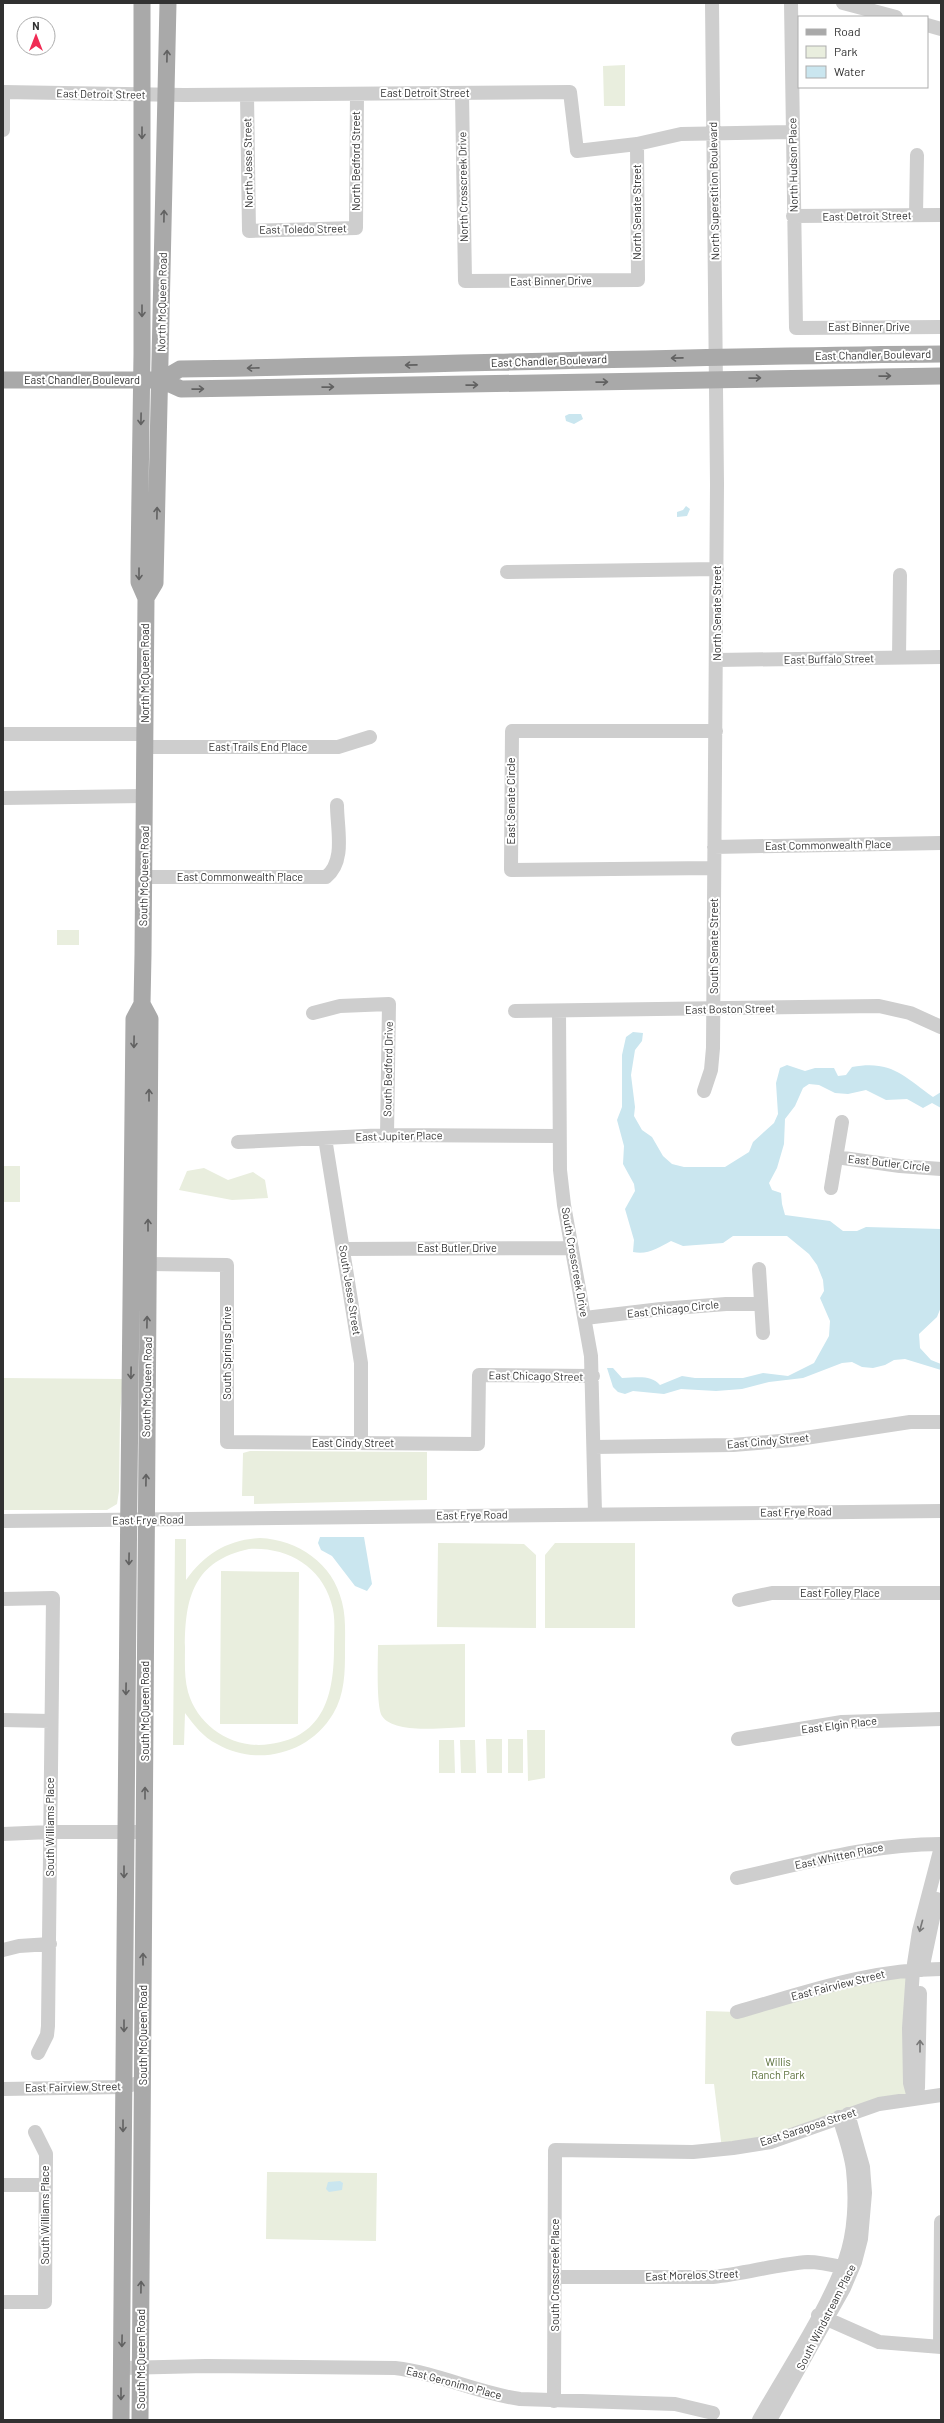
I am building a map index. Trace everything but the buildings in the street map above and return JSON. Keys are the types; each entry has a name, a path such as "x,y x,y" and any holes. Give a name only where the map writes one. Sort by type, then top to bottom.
{"main road":[{"name":"North McQueen Road","path":"142,3 142,380 139,582 146,598 145,740"},
{"name":"North McQueen Road","path":"146,598 155,583 168,3"},
{"name":"East Chandler Boulevard","path":"160,380 180,369 450,365 716,357 941,354"},
{"path":"450,365 450,385"},
{"name":"East Chandler Boulevard","path":"3,380 160,380 181,389 941,376"},
{"name":"South McQueen Road","path":"121,2420 124,2087 124,1833 138,1520 141,1264 150,1019 142,1004 145,740"},
{"name":"South McQueen Road","path":"138,1520 145,1832 140,2420"}],"street":[{"name":"North Superstition Boulevard","path":"712,3 716,379"},
{"name":"North Hudson Place","path":"791,3 793,216 796,328"},
{"path":"843,3 892,16"},
{"path":"928,25 941,29"},
{"name":"East Detroit Street","path":"3,92 166,95 570,92 577,151 637,144 681,134 713,132 793,132"},
{"path":"3,92 3,130"},
{"name":"North Crosscreek Drive","path":"462,93 465,282"},
{"name":"North Jesse Street","path":"247,94 249,231"},
{"name":"North Bedford Street","path":"356,228 357,94"},
{"name":"North Senate Street","path":"637,144 638,280"},
{"path":"916,215 917,154"},
{"name":"East Detroit Street","path":"793,216 941,214"},
{"name":"East Toledo Street","path":"249,231 356,228"},
{"name":"East Binner Drive","path":"465,282 638,280"},
{"name":"East Binner Drive","path":"796,328 941,327"},
{"name":"North Senate Street","path":"714,848 717,660 716,379"},
{"path":"507,572 717,569"},
{"path":"899,658 900,575"},
{"name":"East Buffalo Street","path":"717,660 941,657"},
{"name":"East Senate Circle","path":"714,868 511,870 512,731 716,731"},
{"path":"3,734 145,740"},
{"name":"East Trails End Place","path":"145,740 338,747 370,737"},
{"path":"3,798 144,796"},
{"name":"East Commonwealth Place","path":"144,877 326,877 334,870 338,861 337,805"},
{"name":"East Commonwealth Place","path":"714,848 941,843"},
{"name":"South Senate Street","path":"704,1091 711,1070 714,848"},
{"name":"South Bedford Drive","path":"312,1013 340,1006 389,1004 387,1135"},
{"name":"East Boston Street","path":"515,1011 713,1010 879,1006 910,1013 941,1027"},
{"name":"South Crosscreek Drive","path":"559,1011 559,1136 564,1205 585,1318 593,1376 595,1513"},
{"name":"East Butler Circle","path":"831,1188 842,1122"},
{"name":"East Jupiter Place","path":"238,1142 387,1135 559,1136"},
{"name":"South Jesse Street","path":"325,1138 361,1363 361,1443"},
{"name":"East Butler Circle","path":"836,1157 900,1166 941,1169"},
{"name":"East Butler Drive","path":"343,1249 572,1248"},
{"name":"South Springs Drive","path":"141,1264 227,1265 227,1442"},
{"path":"760,1269 763,1333"},
{"name":"East Chicago Circle","path":"585,1318 726,1304 761,1304"},
{"name":"East Chicago Street","path":"478,1444 479,1375 593,1376"},
{"name":"East Cindy Street","path":"594,1447 733,1445 792,1440 910,1422 941,1422"},
{"name":"East Cindy Street","path":"227,1442 478,1444"},
{"name":"East Frye Road","path":"3,1521 595,1513 941,1511"},
{"name":"East Folley Place","path":"739,1600 772,1593 941,1593"},
{"name":"South Williams Place","path":"3,1599 53,1598 50,1721 50,1944 48,2026 47,2035 38,2053"},
{"name":"East Elgin Place","path":"738,1739 842,1722 941,1719"},
{"path":"3,1720 50,1721"},
{"path":"3,1834 50,1832 145,1832"},
{"name":"East Whitten Place","path":"737,1878 875,1847 905,1844 941,1844"},
{"path":"914,2098 910,2083 910,2036 918,1969 919,1931 941,1847"},
{"path":"918,1969 941,1885"},
{"path":"3,1950 19,1946 50,1944"},
{"name":"East Fairview Street","path":"737,2012 856,1978 918,1969 941,1969"},
{"name":"East Fairview Street","path":"3,2089 124,2087 142,2082"},
{"name":"East Saragosa Street","path":"555,2150 693,2152 733,2148 771,2142 879,2104 941,2095"},
{"name":"South Windstream Place","path":"770,2420 847,2268 855,2192 853,2168 843,2116"},
{"name":"South Williams Place","path":"3,2302 45,2302 46,2154 34,2132"},
{"name":"South Crosscreek Place","path":"554,2401 555,2150"},
{"path":"3,2185 45,2185"},
{"path":"822,2317 879,2342 940,2347 941,2222"},
{"name":"East Morelos Street","path":"555,2277 713,2277 739,2275 787,2264 810,2262 847,2268"},
{"name":"South Windstream Place","path":"759,2420 822,2317"},
{"name":"East Geronimo Place","path":"121,2368 206,2366 395,2368 424,2373 500,2396 554,2401 675,2404 713,2413"}],"green space":[{"path":"625,65 625,106 604,106 603,66"},
{"path":"57,930 79,930 79,945 57,945"},
{"path":"3,1166 20,1166 20,1202 3,1202"},
{"path":"204,1168 228,1180 253,1172 265,1180 268,1198 232,1200 179,1190 187,1171"},
{"path":"3,1378 123,1379 120,1413 119,1491 117,1504 107,1510 3,1510"},
{"path":"250,1451 427,1452 427,1500 254,1504 254,1496 242,1496 243,1453"},
{"path":"260,1538 288,1543 312,1556 331,1576 342,1602 345,1620 344,1675 340,1699 333,1714 323,1728 310,1739 281,1753 249,1755 232,1751 207,1738 185,1713 184,1745 173,1745 175,1539 186,1539 186,1580 201,1563 218,1550 227,1545 248,1539","holes":["249,1549 276,1551 300,1561 310,1568 326,1589 334,1613 334,1664 328,1696 323,1710 314,1722 303,1732 289,1740 257,1745 243,1743 219,1733 200,1716 193,1705 186,1681 185,1629 191,1597 196,1584 205,1572 216,1562 230,1555"]},
{"path":"438,1543 524,1544 536,1555 536,1628 437,1627"},
{"path":"555,1543 635,1543 635,1628 545,1628 545,1555"},
{"path":"221,1571 299,1572 298,1724 220,1724"},
{"path":"465,1644 465,1727 433,1729 408,1728 388,1722 382,1716 378,1693 378,1645"},
{"path":"527,1730 545,1730 545,1778 528,1781"},
{"path":"486,1739 502,1739 502,1773 487,1773"},
{"path":"508,1739 523,1739 523,1773 508,1773"},
{"path":"439,1740 454,1740 455,1773 439,1773"},
{"path":"460,1740 475,1740 476,1773 461,1773"},
{"name":"Willis Ranch Park","path":"918,1969 914,2098 722,2149 714,2084 705,2084 706,2011 737,2012"},
{"path":"267,2172 377,2173 376,2241 266,2239"}],"water":[{"path":"569,414 581,414 583,419 574,424 566,421 565,416"},
{"path":"686,506 690,509 687,516 677,517 677,512 683,510"},
{"path":"633,1032 643,1033 642,1041 635,1050 631,1075 635,1107 634,1116 642,1130 652,1137 663,1156 672,1164 684,1167 725,1167 749,1152 753,1142 774,1123 778,1114 776,1083 780,1068 787,1065 805,1071 815,1068 834,1068 838,1076 846,1075 852,1067 866,1065 877,1066 887,1068 905,1076 933,1097 941,1092 941,1108 932,1103 923,1108 907,1099 886,1100 866,1090 848,1094 835,1093 819,1085 809,1084 803,1088 795,1106 785,1119 784,1144 777,1168 769,1183 772,1190 781,1193 785,1215 830,1221 843,1231 857,1231 866,1227 941,1229 941,1307 937,1317 919,1334 920,1348 931,1360 941,1364 941,1370 905,1359 894,1360 885,1365 873,1368 862,1367 852,1362 842,1363 803,1378 769,1382 742,1389 716,1391 681,1389 664,1394 633,1391 625,1394 618,1392 613,1387 607,1368 613,1368 622,1378 647,1378 652,1379 660,1385 682,1376 695,1378 743,1378 763,1373 788,1376 814,1363 829,1336 830,1321 820,1298 824,1291 823,1280 817,1265 809,1254 787,1236 733,1236 723,1243 683,1246 671,1241 648,1252 633,1252 634,1240 625,1209 635,1191 634,1184 623,1164 624,1146 617,1120 622,1107 622,1055 626,1037"},
{"path":"320,1537 364,1537 372,1584 367,1591 355,1586 332,1556 321,1550 318,1543"},
{"path":"340,2181 343,2183 342,2190 329,2192 326,2189 328,2182"}]}
